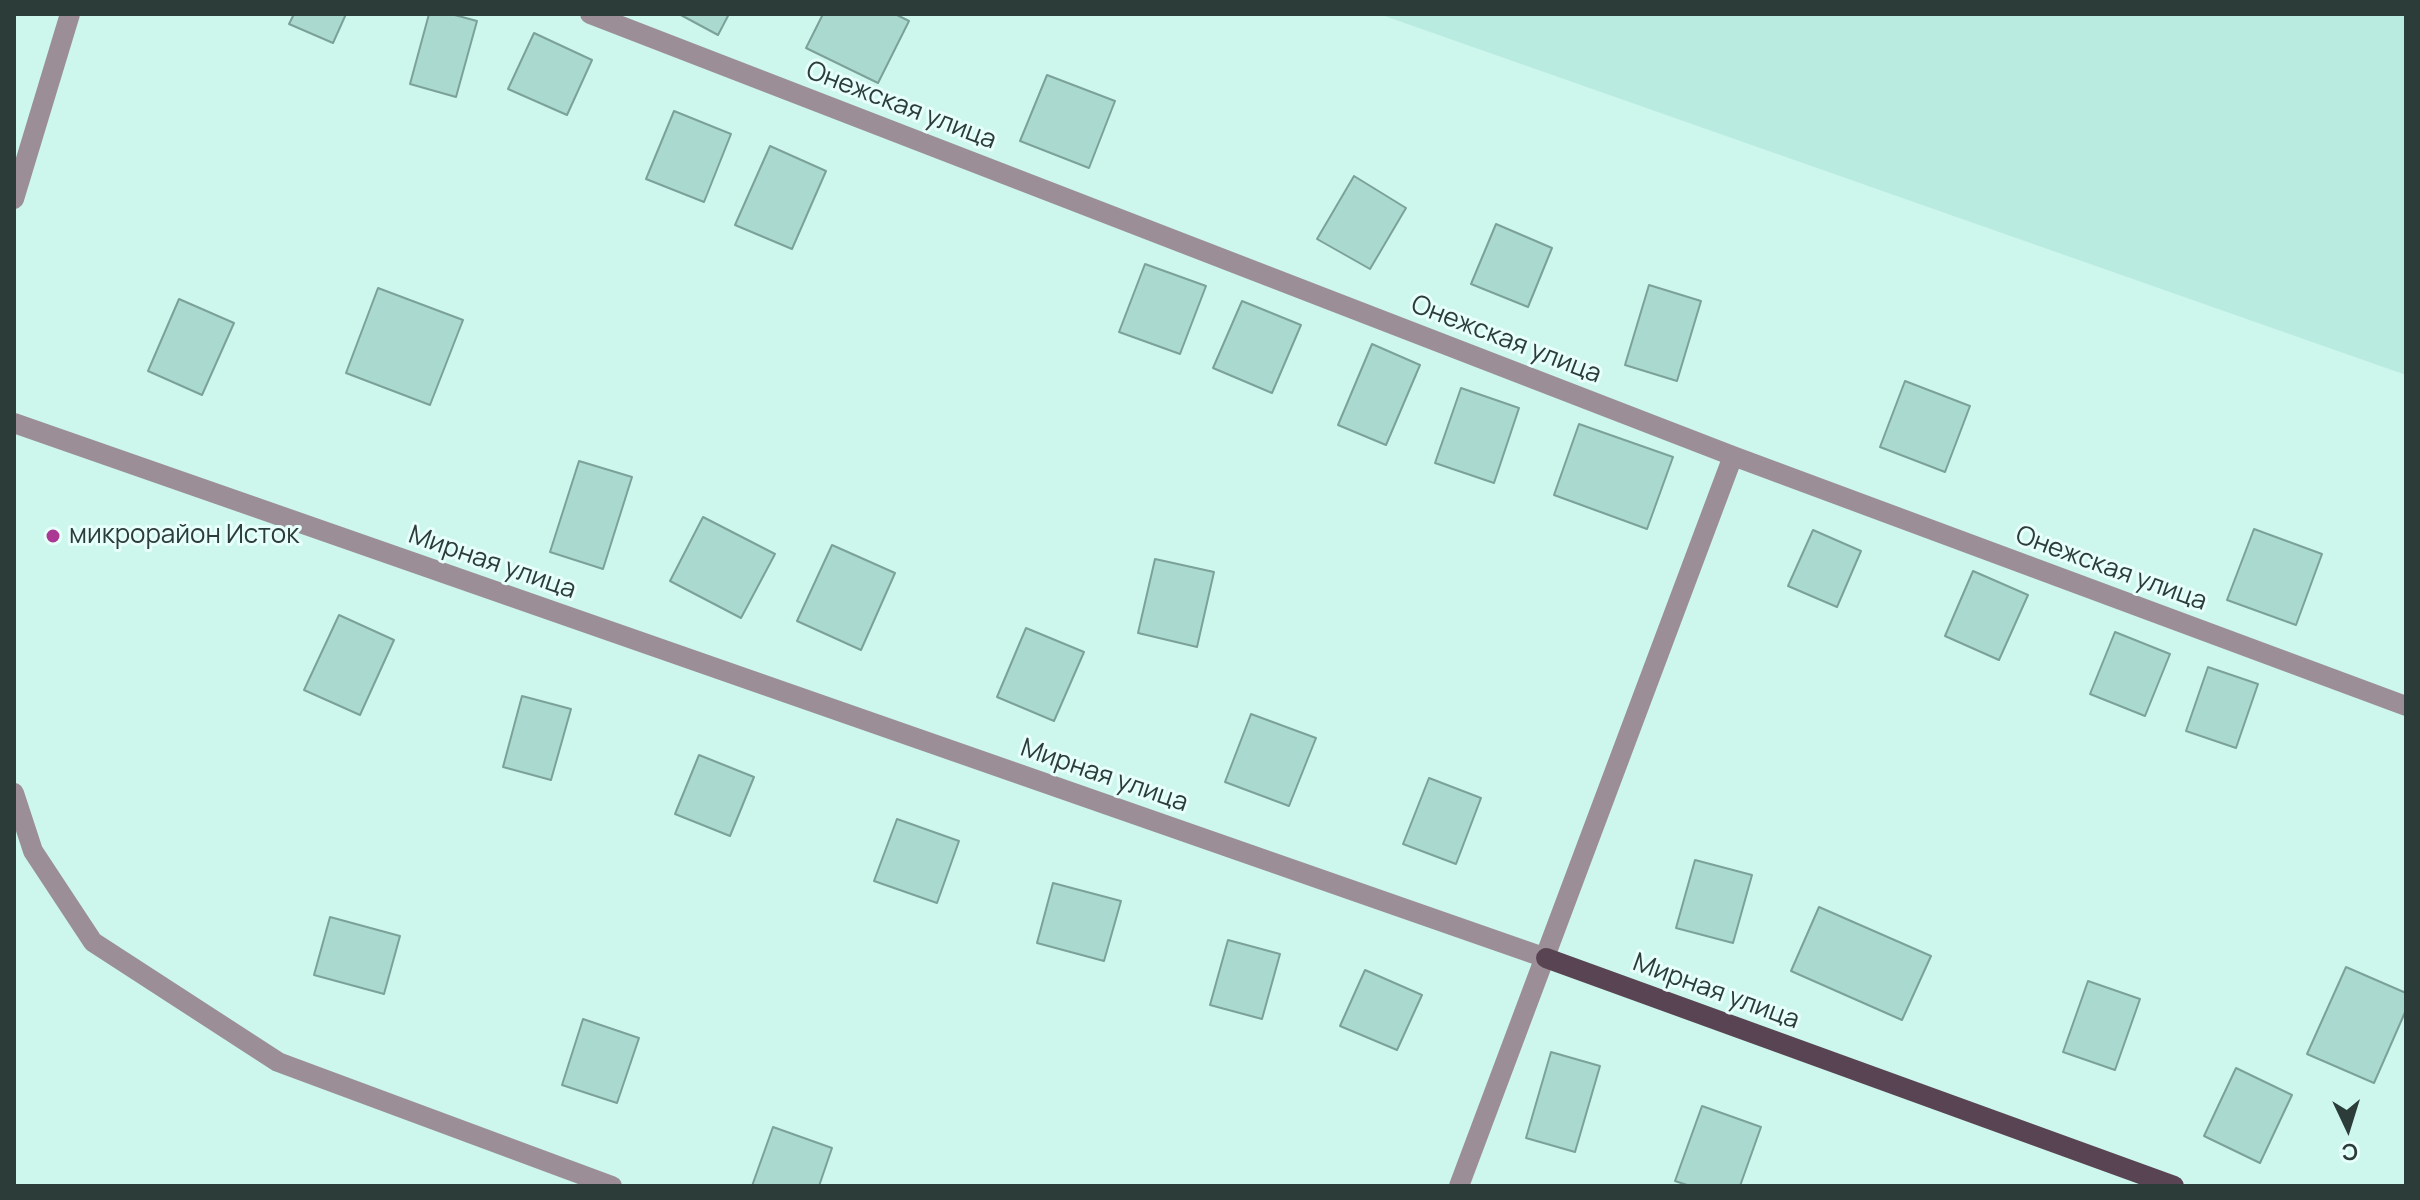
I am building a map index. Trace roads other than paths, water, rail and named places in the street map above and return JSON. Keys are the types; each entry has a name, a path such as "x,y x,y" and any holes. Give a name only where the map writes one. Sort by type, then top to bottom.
{"main road":[{"name":"Мирная улица","path":"1546,958 2174,1186"}],"street":[{"path":"14,199 70,14"},
{"name":"Онежская улица","path":"590,14 1733,456 2406,706"},
{"name":"Мирная улица","path":"14,423 1546,958"},
{"path":"1459,1186 1733,456"},
{"path":"14,793 33,851 93,942 278,1062 612,1186"}],"place":[{"name":"микрорайон Исток","path":"53,536"}]}
